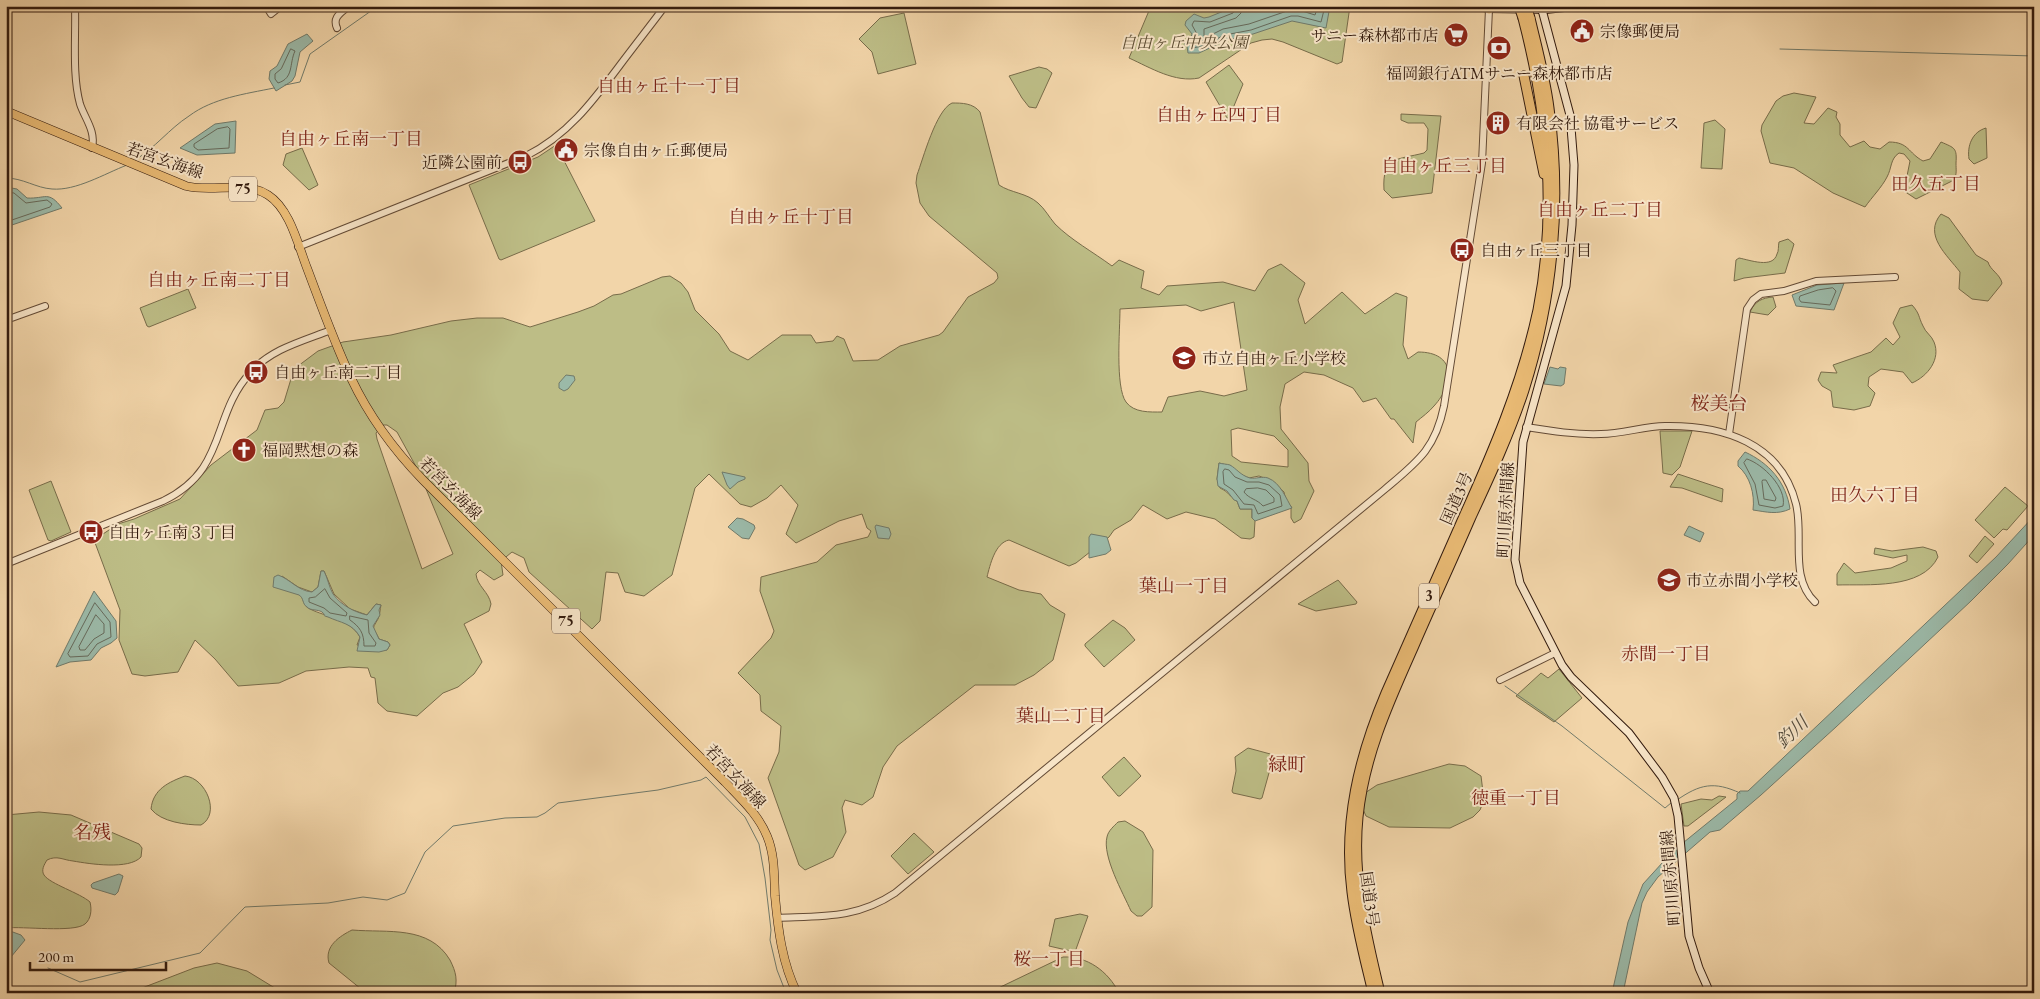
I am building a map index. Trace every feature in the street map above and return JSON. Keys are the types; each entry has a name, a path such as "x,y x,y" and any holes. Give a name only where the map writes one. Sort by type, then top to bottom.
{"highway":[{"name":"国道3号","path":"1519,6 1526,18"},
{"name":"国道3号","path":"1380,993 1367,939 1358,887 1357,836 1362,785 1379,726 1499,454 1523,391 1534,356 1549,280 1555,205 1554,148 1540,75 1526,18 1526,6"},
{"name":"国道3号","path":"1373,993 1357,924 1350,879 1350,819 1356,782 1363,751 1377,714 1489,460 1517,388 1538,309 1546,250 1548,204 1547,149 1540,75"},
{"path":"1524,76 1548,204"}],"main road":[{"path":"1541,8 1578,6"},
{"name":"町川原赤間線","path":"1541,8 1570,115 1574,165 1572,217 1566,286 1526,427 1520,464 1515,552 1516,573 1555,653 1571,677 1629,733 1662,777 1674,798 1677,806 1689,936 1699,968 1710,993"},
{"name":"若宮玄海線","path":"6,111 92,148 191,187 248,189 262,192 275,200 282,209 351,377 369,412 405,461 544,599 755,814 771,846 775,875 777,918 787,968 797,993"}],"street":[{"path":"75,6 78,91 83,111 93,135 92,148"},
{"path":"266,6 271,14 281,6"},
{"path":"337,28 336,17 349,6"},
{"path":"298,247 526,156 551,141 566,130 587,108 665,6"},
{"path":"1473,6 1541,8"},
{"path":"777,918 846,915 874,906 895,893 1391,484 1411,467 1430,446 1438,430 1444,406 1479,185 1490,8"},
{"path":"1729,434 1745,319 1748,306 1752,300 1764,293 1784,291 1816,281 1895,277"},
{"path":"6,320 44,306"},
{"path":"6,564 163,501 180,492 195,478 209,460 231,400 251,371 279,351 331,330"},
{"path":"1526,427 1580,434 1603,434 1666,426 1729,434 1742,438 1762,451 1778,466 1789,484 1798,510 1801,579 1807,592 1815,602"},
{"path":"1500,680 1555,653"}],"green space":[{"name":"自由ヶ丘中央公園","path":"1151,6 1350,6 1342,62 1337,64 1272,39 1251,43 1199,78 1172,77 1129,58"},
{"path":"904,13 916,64 878,74 872,52 859,39 880,18"},
{"path":"1229,65 1243,84 1229,118 1227,118 1206,82"},
{"path":"1039,67 1047,69 1052,73 1036,108 1029,107 1009,76"},
{"path":"1794,93 1816,97 1804,123 1814,124 1828,108 1837,112 1836,117 1840,124 1840,135 1850,147 1864,141 1870,147 1880,149 1889,142 1896,142 1905,146 1923,161 1930,159 1941,142 1949,146 1954,149 1956,154 1956,176 1954,180 1916,199 1904,191 1910,161 1904,154 1899,153 1893,161 1885,181 1865,207 1833,193 1794,168 1770,163 1761,131 1762,125 1776,101 1783,96"},
{"path":"952,103 963,103 971,105 980,112 999,185 1034,200 1061,230 1112,266 1119,260 1144,271 1141,288 1159,295 1167,286 1223,282 1255,291 1268,270 1281,264 1305,283 1298,300 1305,324 1342,292 1365,314 1396,293 1407,297 1403,345 1408,359 1418,352 1430,353 1439,357 1445,363 1448,370 1446,388 1441,397 1416,422 1413,443 1394,419 1391,419 1376,398 1363,402 1353,388 1324,375 1304,372 1285,384 1280,407 1281,429 1308,463 1309,481 1314,491 1301,519 1294,523 1291,518 1291,506 1286,501 1284,492 1272,481 1259,476 1249,478 1237,473 1231,466 1219,463 1217,479 1220,488 1237,501 1240,509 1252,509 1252,518 1255,521 1254,537 1250,539 1241,538 1215,519 1186,512 1167,519 1143,505 1131,520 1114,530 1109,537 1076,563 1069,566 1009,540 1004,542 994,555 987,577 1019,590 1041,594 1050,605 1065,614 1053,660 1034,675 1015,685 975,685 897,746 883,767 873,797 862,805 845,800 842,808 846,832 833,857 805,870 799,865 768,778 779,752 781,726 761,711 760,695 738,673 771,638 774,631 760,591 761,577 817,562 836,545 868,537 871,531 867,528 862,514 839,521 796,543 786,534 798,505 781,485 767,498 751,507 740,504 709,474 695,488 672,575 644,596 625,592 618,573 606,572 600,621 592,629 529,572 524,558 512,552 501,561 503,575 494,580 480,570 476,574 478,582 490,600 489,611 464,624 482,662 474,674 458,687 443,693 417,716 387,711 378,703 375,678 371,677 368,668 349,667 306,671 279,683 238,686 215,659 195,640 178,672 145,676 132,674 119,640 120,610 94,540 118,524 180,499 211,465 257,430 265,410 278,408 284,402 294,369 318,351 343,342 391,335 451,321 477,318 503,318 530,327 578,312 594,306 613,295 621,294 662,277 670,276 681,283 688,292 695,310 719,334 730,351 748,360 782,335 811,335 816,343 833,341 837,336 844,339 853,361 878,360 900,346 939,335 968,297 994,283 998,278 997,273 929,216 920,203 916,183 917,175 935,125 946,107","holes":["1234,302 1247,390 1224,396 1200,391 1168,397 1162,412 1143,411 1129,406 1120,384 1120,309 1186,305 1201,311","383,425 387,425 397,432 419,472 453,554 422,569 376,433","1238,428 1274,436 1288,450 1288,467 1241,462 1232,456 1231,430","321,571 324,571 334,594 350,609 367,615 376,604 381,605 374,629 379,639 388,642 390,645 387,650 357,645 360,637 350,626 310,609 299,595 279,588 282,576 298,587 312,592 318,587"]},
{"path":"1401,114 1441,116 1432,193 1392,198 1384,190 1386,171 1393,161 1424,153 1427,150 1428,129 1424,123 1408,123 1401,120"},
{"path":"1715,120 1725,129 1722,169 1701,168 1704,123"},
{"path":"1986,128 1987,158 1974,164 1969,159 1971,140 1977,133"},
{"path":"556,145 595,221 501,260 469,185 538,157"},
{"path":"302,148 318,185 309,190 283,165 286,154"},
{"path":"1941,214 1949,218 1976,255 1988,262 2001,280 2001,285 1988,301 1972,299 1959,289 1960,272 1944,252 1936,237 1936,222"},
{"path":"1788,239 1794,244 1785,273 1734,281 1736,260 1739,258 1761,262 1771,261 1775,259 1778,253 1779,242"},
{"path":"188,289 196,308 149,327 147,326 140,308"},
{"path":"1773,297 1776,307 1768,315 1750,312 1759,301"},
{"path":"1912,305 1936,348 1936,355 1932,366 1923,376 1912,383 1903,372 1881,369 1869,377 1868,386 1875,393 1870,406 1854,410 1833,407 1831,391 1822,386 1818,380 1821,372 1837,373 1833,365 1871,352 1886,338 1893,345 1900,337 1893,323 1900,308"},
{"path":"1660,431 1692,431 1680,467 1672,475 1663,473"},
{"path":"1678,474 1723,489 1722,502 1682,488 1670,487"},
{"path":"51,481 71,532 51,541 48,540 29,490"},
{"path":"2005,487 2028,506 2007,530 2003,529 1994,538 1975,520"},
{"path":"1985,536 1994,544 1977,563 1969,556"},
{"path":"1923,547 1936,551 1938,557 1930,568 1920,575 1893,583 1837,585 1837,574 1844,563 1855,573 1891,568 1907,561 1907,555 1893,558 1874,554 1875,548 1892,551"},
{"path":"1338,580 1357,602 1356,604 1316,611 1298,604"},
{"path":"1113,620 1125,628 1135,640 1104,667 1085,644"},
{"path":"1559,669 1582,698 1554,722 1516,696 1541,673 1548,678"},
{"path":"1248,748 1274,755 1262,798 1260,799 1233,793 1232,791 1236,771 1235,757"},
{"path":"1124,757 1141,776 1118,796 1102,777"},
{"path":"1449,764 1465,766 1481,776 1484,800 1480,810 1473,817 1450,828 1389,827 1366,816 1361,805 1365,793 1377,785"},
{"path":"185,776 193,778 199,783 205,789 208,797 210,813 207,820 201,825 167,820 151,809 152,802 158,791"},
{"path":"1719,796 1726,797 1688,826 1684,826 1681,804 1701,799 1712,800"},
{"path":"39,812 71,815 139,844 142,848 141,857 128,864 109,865 57,858 47,860 43,871 47,878 90,902 89,920 79,927 59,929 6,928 6,815"},
{"path":"1125,821 1143,832 1153,850 1152,907 1142,916 1137,916 1131,911 1110,864 1106,845 1111,829 1118,822"},
{"path":"914,833 934,852 908,874 891,856"},
{"path":"1080,914 1088,916 1075,952 1049,946 1055,919"},
{"path":"352,930 407,933 431,941 441,949 452,964 456,980 454,993 366,993 329,963 329,952 334,942"},
{"path":"1063,957 1080,959 1096,966 1109,978 1119,993 988,993"},
{"path":"217,963 247,971 283,993 129,993 194,968"}],"water":[{"path":"1236,6 1330,6 1326,28 1292,21 1253,34 1227,40 1199,53 1188,53 1187,46 1184,44 1190,40 1192,34 1185,25 1186,21 1194,14 1204,18"},
{"path":"307,34 313,41 300,52 295,76 292,81 276,91 269,79 270,71 277,66 288,44"},
{"path":"236,121 235,153 197,155 180,148 215,124"},
{"path":"6,187 17,189 27,198 50,197 62,208 6,227"},
{"path":"1844,283 1834,310 1796,306 1792,295 1817,285"},
{"path":"1550,367 1566,368 1564,384 1561,386 1544,384"},
{"path":"566,375 574,376 575,380 564,391 559,388 559,383"},
{"path":"1745,452 1762,462 1775,474 1785,490 1790,509 1776,512 1753,510 1753,498 1749,480 1738,466 1738,461"},
{"path":"1219,463 1230,465 1250,478 1266,477 1273,480 1280,487 1292,508 1255,521 1252,518 1252,509 1240,509 1237,501 1227,491 1218,486"},
{"path":"722,472 745,477 745,479 730,489"},
{"path":"2034,516 2034,535 1971,601 1761,795 1720,830 1710,832 1658,877 1647,892 1642,903 1623,993 1612,993 1628,922 1643,884 1673,851 1737,799 1737,794 1740,791 1748,791 1996,557"},
{"path":"737,518 754,525 755,528 749,539 742,538 728,527"},
{"path":"876,525 889,528 891,534 889,539 878,538"},
{"path":"1689,526 1704,533 1700,542 1684,535"},
{"path":"1091,534 1107,537 1111,550 1106,554 1089,558 1089,537"},
{"path":"321,571 324,571 333,594 348,608 367,615 376,604 381,605 380,615 373,626 379,639 388,642 390,645 387,650 379,652 357,651 360,637 357,632 346,624 325,616 320,611 312,610 304,604 299,595 273,587 274,577 278,575 302,589 312,592 318,587"},
{"path":"94,591 116,621 117,638 101,648 91,660 70,662 56,667"},
{"path":"119,874 123,876 118,892 115,895 92,888 91,885 93,883"},
{"path":"10,931 21,935 25,940 6,963 6,933"}],"waterway":[{"path":"285,85 300,82 310,54 378,6"},
{"path":"1780,49 2034,56"},
{"path":"135,160 198,110 219,101 274,88"},
{"path":"6,178 46,188 61,189 80,185 127,165"},
{"path":"1505,686 1562,726 1665,808 1671,803"},
{"path":"48,968 80,982 200,953 245,907 328,903 363,897 387,900 405,893 425,852 453,826 505,818 537,817 558,803 658,790 701,780 706,777 745,817 759,844 771,930 770,940 777,970 786,993"},
{"path":"1677,800 1693,790 1707,786 1722,787 1740,793"}],"place":[{"name":"宗像郵便局","path":"1582,31"},
{"name":"サニー森林都市店","path":"1456,35"},
{"name":"福岡銀行ATMサニー森林都市店","path":"1499,48"},
{"name":"有限会社 協電サービス","path":"1498,123"},
{"name":"宗像自由ヶ丘郵便局","path":"566,150"},
{"name":"近隣公園前","path":"520,162"},
{"name":"自由ヶ丘三丁目","path":"1462,250"},
{"name":"市立自由ヶ丘小学校","path":"1184,358"},
{"name":"自由ヶ丘南二丁目","path":"256,372"},
{"name":"福岡黙想の森","path":"244,450"},
{"name":"自由ヶ丘南３丁目","path":"91,532"},
{"name":"市立赤間小学校","path":"1669,580"}],"district":[{"name":"自由ヶ丘十一丁目","path":"669,86"},
{"name":"自由ヶ丘四丁目","path":"1219,115"},
{"name":"自由ヶ丘南一丁目","path":"351,139"},
{"name":"自由ヶ丘三丁目","path":"1444,166"},
{"name":"田久五丁目","path":"1936,184"},
{"name":"自由ヶ丘二丁目","path":"1600,210"},
{"name":"自由ヶ丘十丁目","path":"791,217"},
{"name":"自由ヶ丘南二丁目","path":"219,280"},
{"name":"桜美台","path":"1719,403"},
{"name":"田久六丁目","path":"1875,495"},
{"name":"葉山一丁目","path":"1184,586"},
{"name":"赤間一丁目","path":"1666,654"},
{"name":"葉山二丁目","path":"1061,716"},
{"name":"緑町","path":"1287,764"},
{"name":"徳重一丁目","path":"1516,798"},
{"name":"名残","path":"92,832"},
{"name":"桜一丁目","path":"1049,959"}],"water label":[{"name":"釣川","path":"1792,732"}]}
